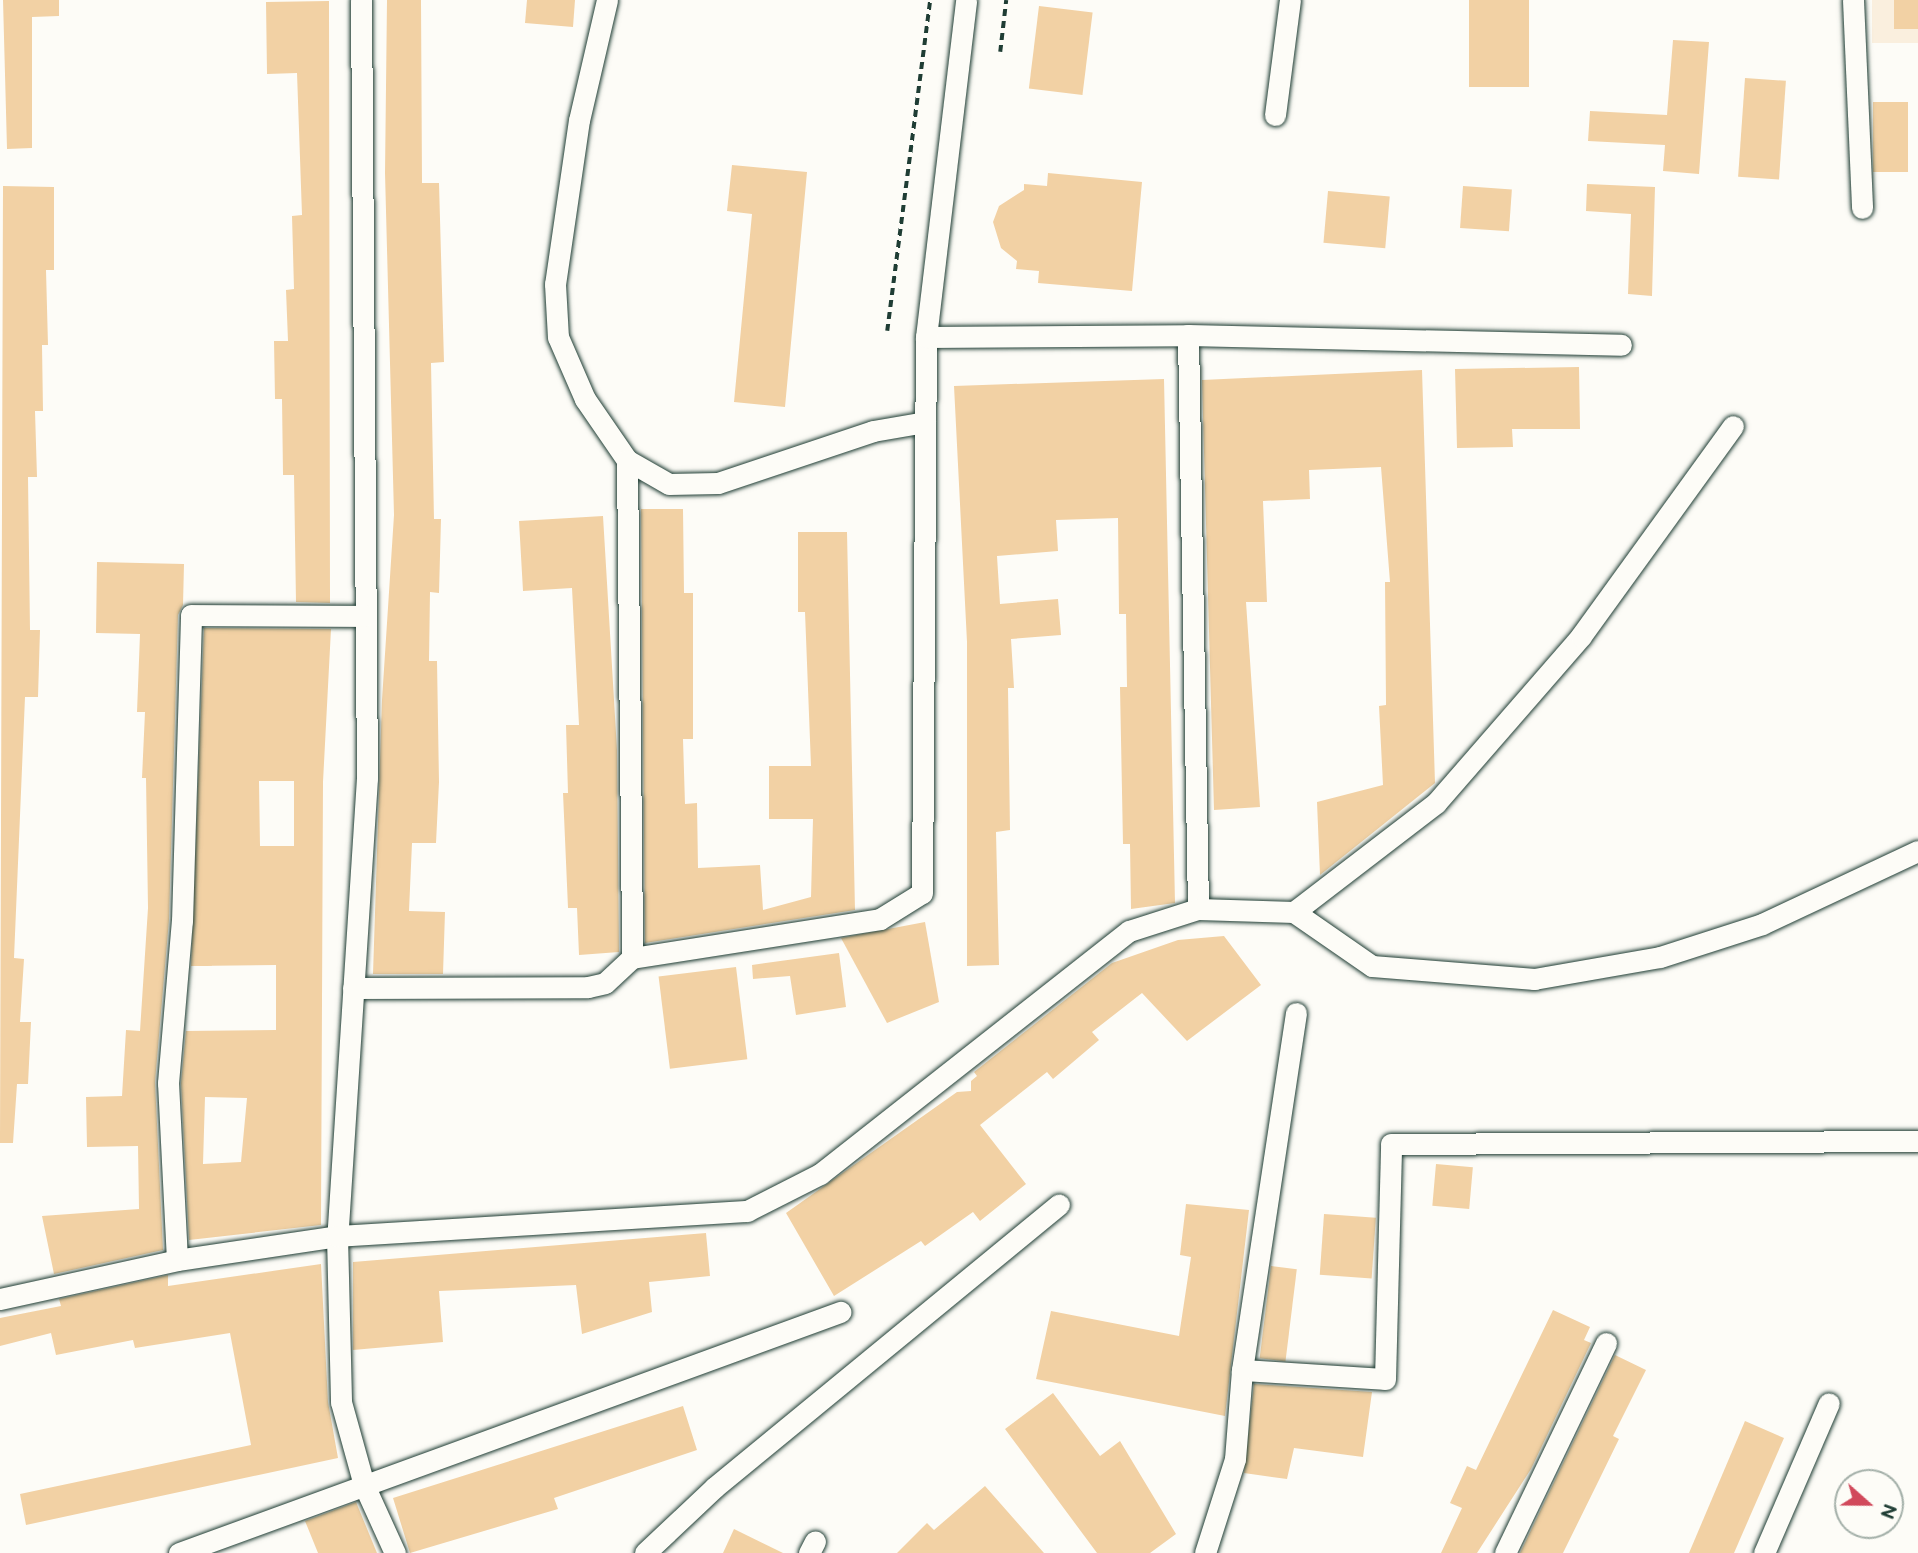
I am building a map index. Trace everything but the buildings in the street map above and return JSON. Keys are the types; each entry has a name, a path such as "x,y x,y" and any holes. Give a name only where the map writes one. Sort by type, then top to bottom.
{"street":[{"path":"361,0 367,778 337,1236 341,1402 364,1485 395,1553"},
{"path":"607,0 579,120 555,284 558,337 585,399 627,460 670,484 718,483 873,431 925,422"},
{"path":"353,988 588,987 605,983 632,958 880,919 922,892 926,337 967,0"},
{"path":"1275,115 1290,0"},
{"path":"1853,0 1862,208"},
{"path":"926,337 1188,335 1621,345"},
{"path":"1188,335 1198,909"},
{"path":"1294,912 1436,803 1581,636 1733,426"},
{"path":"627,460 632,958"},
{"path":"177,1260 168,1083 182,921 191,615 365,617"},
{"path":"0,1299 177,1260 337,1236 747,1211 820,1174 1129,931 1198,909 1294,912 1372,965 1534,979 1660,957 1749,928 1918,851"},
{"path":"1205,1553 1235,1459 1242,1370 1296,1013"},
{"path":"1242,1370 1385,1379 1391,1144 1918,1141"},
{"path":"645,1553 715,1487 1059,1205"},
{"path":"179,1553 840,1312"},
{"path":"1504,1553 1606,1343"},
{"path":"1764,1553 1829,1403"}],"path":[{"path":"887,331 930,0"},
{"path":"999,52 1006,0"}],"shaded area":[{"path":"1872,0 1918,0 1918,43 1872,43"}]}
